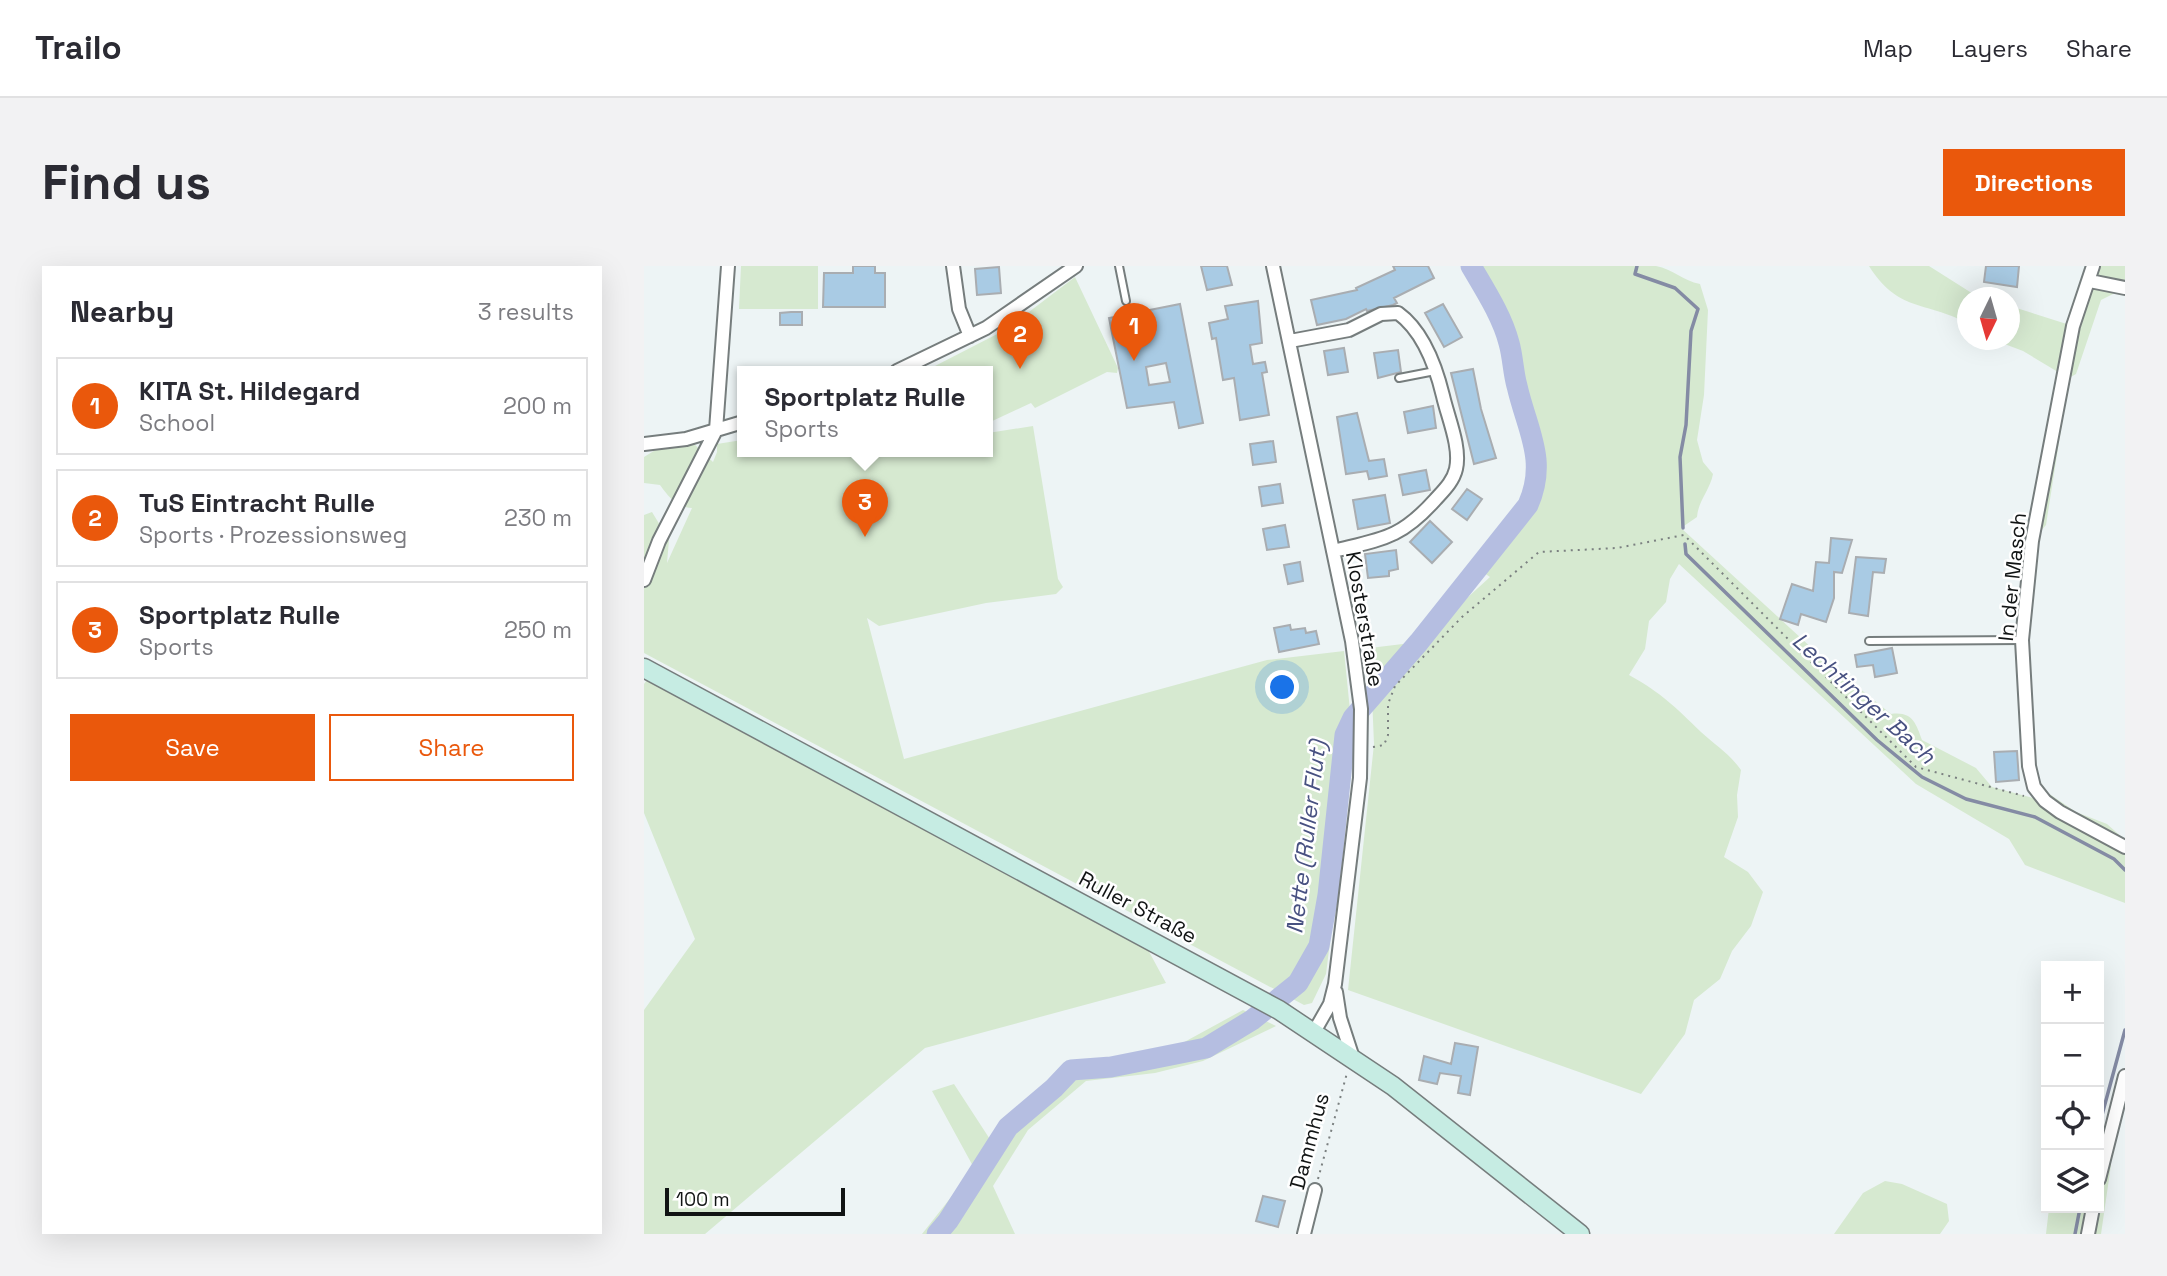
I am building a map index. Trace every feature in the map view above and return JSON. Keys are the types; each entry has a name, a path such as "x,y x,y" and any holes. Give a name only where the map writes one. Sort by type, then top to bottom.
{"main road":[{"name":"Ruller Straße","path":"644,668 1279,1010 1353,1058 1580,1234"}],"street":[{"path":"644,580 659,541 716,430 728,266"},
{"path":"953,266 958,309 970,337"},
{"path":"908,366 970,337 1010,313 1076,266"},
{"name":"Klosterstraße","path":"1273,266 1333,551 1359,689 1363,731 1335,984 1330,1004 1314,1032"},
{"name":"In der Masch","path":"2045,801 2035,787 2029,766 2022,640 2032,541 2073,326 2093,266"},
{"path":"2090,281 2125,288"},
{"path":"1290,341 1349,330 1381,314 1398,313 1410,322 1435,371 1457,456 1456,470 1450,483 1413,524 1392,537 1333,551"},
{"path":"644,443 686,439 737,424"},
{"path":"2045,801 2125,847"},
{"name":"Klosterstraße","path":"1335,984 1340,1018 1353,1058"},
{"path":"2104,1159 2125,1076"},
{"name":"Dammhus","path":"1304,1234 1315,1190"},
{"path":"2088,1234 2092,1213"}],"lane":[{"path":"1119,266 1126,301"},
{"path":"1399,378 1435,371"},
{"path":"1869,641 2022,640"}],"path":[{"path":"1362,747 1384,745 1388,735 1388,704 1395,686 1462,617 1539,552 1617,548 1684,535 1916,767 2045,801"},
{"name":"Dammhus","path":"1315,1190 1353,1058"}],"green space":[{"path":"741,266 818,266 818,309 739,309"},
{"path":"1476,266 1656,266 1700,284 1708,310 1704,395 1697,440 1703,462 1713,474 1697,517 1681,528 1827,662 1891,714 1908,716 1918,728 1922,740 1976,768 1992,787 2044,801 2029,766 2048,793 2076,812 2107,824 2125,840 2125,903 2025,865 2009,839 1916,784 1679,564 1670,579 1666,602 1649,621 1645,649 1629,675 1668,701 1741,770 1737,795 1738,817 1724,857 1748,872 1763,892 1751,926 1732,951 1720,979 1694,1000 1685,1034 1641,1094 1348,990 1374,744 1370,648 1419,642 1490,577 1477,568 1527,505 1537,485 1537,455 1516,384 1514,332 1507,310"},
{"path":"1869,266 1929,266 1962,287 1957,287 1957,318 1913,304 1880,281"},
{"path":"2093,266 2125,266 2125,288 2101,300 2076,374 2069,378 2046,525 2032,541 2063,375 2020,350 2020,309 2073,326"},
{"path":"1075,277 1118,368 1117,373 1107,372 1035,408 1031,403 993,421 993,366 935,366 1005,330"},
{"path":"1033,426 1058,579 1063,587 1056,594 986,603 879,626 867,618 904,759 1267,660 1344,651 1354,750 1326,974 1312,1003 1304,1005 644,653 644,515 652,512 669,540 667,563 692,508 677,503 660,485 644,483 644,457 657,449 663,439 692,442 713,462 717,444 737,441 737,457 993,457 993,432"},
{"path":"647,680 1147,948 1166,983 925,1048 705,1234 644,1234 644,1010 695,939 644,813 644,684"},
{"path":"1243,1010 1276,1026 1203,1061 1155,1073 1086,1081 1028,1130 993,1186 1015,1234 922,1234 974,1168 932,1091 954,1084 995,1147 1008,1127 1071,1070 1166,1052"},
{"path":"2104,1158 2111,1165 2101,1234 2046,1234 2048,1213 2104,1213"},
{"path":"1885,1181 1902,1184 1947,1204 1949,1221 1940,1234 1834,1234 1863,1193"}],"building":[{"path":"853,266 875,266 875,273 885,273 885,307 823,307 824,273 853,273"},
{"path":"1201,266 1227,266 1232,285 1207,290"},
{"path":"1393,266 1428,266 1434,278 1394,298 1397,303 1393,305 1367,311 1366,309 1346,319 1317,325 1311,300 1357,290 1356,288 1395,270"},
{"path":"1986,266 2019,266 2017,287 1984,282"},
{"path":"999,267 1001,293 977,295 975,269"},
{"path":"1258,301 1262,343 1250,345 1253,364 1265,362 1267,372 1262,373 1269,415 1240,420 1234,378 1223,380 1216,338 1212,339 1209,323 1228,319 1225,306"},
{"path":"1180,304 1203,423 1179,428 1174,402 1127,408 1109,318","holes":["1166,363 1170,382 1149,385 1146,367"]},
{"path":"1443,304 1462,337 1444,347 1425,313"},
{"path":"802,312 802,325 780,325 780,313"},
{"path":"1344,348 1348,372 1328,375 1324,351"},
{"path":"1398,350 1401,372 1378,378 1374,353"},
{"path":"1473,369 1481,409 1496,458 1474,464 1451,373"},
{"path":"1433,406 1436,428 1408,433 1404,412"},
{"path":"1357,413 1369,461 1384,459 1387,476 1369,479 1367,471 1346,474 1337,417"},
{"path":"1273,441 1276,462 1253,465 1250,444"},
{"path":"1426,470 1430,490 1403,495 1399,475"},
{"path":"1280,484 1283,503 1262,506 1259,487"},
{"path":"1467,489 1482,499 1467,520 1452,509"},
{"path":"1385,495 1390,523 1358,529 1353,500"},
{"path":"1430,521 1452,542 1432,563 1410,542"},
{"path":"1285,525 1289,547 1267,550 1263,529"},
{"path":"1831,538 1852,540 1842,573 1834,572 1834,598 1826,622 1801,614 1798,625 1780,619 1792,584 1813,591 1816,562 1829,563"},
{"path":"1396,550 1398,569 1389,571 1389,576 1368,578 1365,554"},
{"path":"1856,557 1886,559 1884,573 1873,572 1868,616 1849,613"},
{"path":"1300,562 1303,581 1288,584 1284,565"},
{"path":"1290,625 1291,630 1305,628 1306,633 1316,631 1319,644 1279,652 1274,628"},
{"path":"1892,648 1897,673 1875,677 1873,665 1857,667 1855,655"},
{"path":"2017,751 2019,780 1996,782 1994,752"},
{"path":"1455,1043 1478,1047 1470,1095 1458,1093 1461,1076 1440,1073 1437,1084 1419,1080 1424,1056 1451,1064"},
{"path":"1263,1196 1285,1201 1278,1227 1256,1221"}],"waterway":[{"name":"Nette (Ruller Flut)","path":"937,1234 1008,1127 1071,1070 1111,1067 1206,1048 1252,1020 1298,983 1319,946 1328,895 1345,735 1353,718 1419,642 1528,505 1534,489 1534,445 1516,381 1509,343 1498,313 1471,266"},
{"name":"Lechtinger Bach","path":"1637,266 1635,274 1675,288 1698,309 1691,331 1686,425 1680,457 1683,528"},
{"name":"Lechtinger Bach","path":"1685,544 1686,554 1877,740 1922,777 1966,799 2035,817 2114,859 2125,870"},
{"name":"Lechtinger Bach","path":"2104,1108 2125,1030"},
{"name":"Lechtinger Bach","path":"2075,1234 2079,1213"}],"place":[{"name":"KITA St. Hildegard","path":"1134,361"},
{"name":"TuS Eintracht Rulle","path":"1020,369"},
{"name":"Sportplatz Rulle","path":"865,537"}]}
